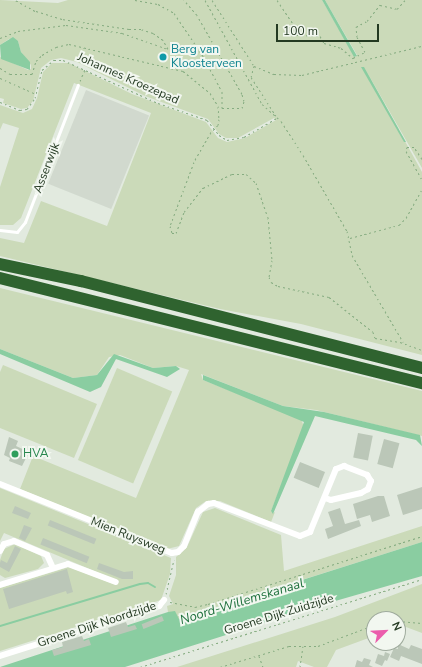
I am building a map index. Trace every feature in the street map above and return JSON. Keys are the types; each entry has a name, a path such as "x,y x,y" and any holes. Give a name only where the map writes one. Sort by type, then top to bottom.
{"highway":[{"path":"0,264 81,281 422,368"},
{"path":"0,278 422,383"}],"street":[{"name":"Mien Ruysweg","path":"0,484 172,553 178,552 184,546 198,512 208,504 214,503 300,536 310,532 336,468 344,466 367,475 371,481 368,489 361,493 332,500 325,498"},
{"path":"0,551 4,544 14,541 47,555 53,568"},
{"path":"0,585 70,564 116,582"},
{"name":"Groene Dijk Noordzijde","path":"0,656 153,608 164,600"}],"lane":[{"name":"Asserwijk","path":"0,230 17,232 25,222 78,85"}],"path":[{"path":"0,38 18,31 66,25 122,32 168,49 163,40 147,31 62,19 35,11 15,0"},
{"path":"135,0 158,4 174,12 203,56 222,91 222,108 242,108 244,101 242,94 197,15 184,0"},
{"path":"204,0 262,104 278,118"},
{"path":"212,0 254,66 274,74 296,76 422,46"},
{"path":"277,0 294,25 296,35 320,36 324,43 341,48 353,58 364,54 365,49 357,37 356,26 367,21 380,5 397,9 404,0"},
{"path":"0,68 10,74 32,74 36,61 42,55 56,47 69,44 178,68 200,83 218,106 219,119 194,162 170,226 172,233 176,233 184,212 204,188 232,174 246,174 256,183 268,217 272,260 271,282 278,286 329,297 373,332 375,338 403,343 422,350"},
{"name":"Johannes Kroezepad","path":"0,102 20,110 27,109 33,105 42,70 54,60 63,60 158,103 206,120 223,138 234,140 278,118"},
{"path":"254,66 251,77 300,149 350,238 352,255 403,343"},
{"path":"78,85 85,69"},
{"path":"0,78 36,94"},
{"path":"422,160 414,146 407,147 406,151 422,180"},
{"path":"350,238 399,225 405,220 422,189"},
{"name":"Groene Dijk Noordzijde","path":"164,600 188,606 208,604 422,536"},
{"path":"164,600 174,568 172,553"},
{"name":"Groene Dijk Zuidzijde","path":"140,667 422,579"},
{"path":"406,622 422,623"},
{"path":"220,667 289,646 323,645 366,628"},
{"path":"300,667 303,646"},
{"path":"259,656 263,667"}],"shaded area":[{"path":"0,0 58,3 68,0 322,0 355,57 357,55 325,0 422,0 422,168 364,67 422,172 422,355 301,324 220,309 0,256 0,238 24,243 41,201 107,226 151,113 74,83 21,218 13,225 0,225 0,187 19,128 3,123 0,130 0,105 23,113 32,109 37,98 43,72 52,63 69,63 132,94 206,122 218,138 227,142 245,138 276,120 274,118 238,138 226,138 219,134 208,119 145,96 77,62 61,58 51,60 41,68 33,101 27,108 21,109 3,103 4,99 0,98 0,57 28,70 31,69 31,65 21,52 18,41 9,39 0,45"},
{"path":"86,90 149,115 111,209 48,184"},
{"path":"0,288 422,391 422,436 316,410 283,406 201,374 203,380 301,419 304,427 271,511 273,513 275,512 271,522 220,501 206,501 196,508 179,546 167,549 20,489 33,456 136,498 189,370 176,366 153,368 120,355 109,357 97,375 73,378 0,349"},
{"path":"3,365 97,404 74,458 0,428 0,372"},
{"path":"117,368 172,391 133,483 78,460"},
{"path":"0,488 171,558 170,574 161,600 0,651 0,588 69,567 116,585 118,581 4,533 0,541"},
{"path":"215,508 281,535 284,571 422,526 422,542 178,619 175,612 168,612 167,606 173,604 169,596 176,575 176,557 187,547 203,512"},
{"path":"15,544 41,556 44,563 38,569 5,578 0,575 0,560 4,549"},
{"path":"422,584 422,633 406,627 406,611 366,611 366,639 336,650 327,667 314,667 298,661 296,667 177,667 335,617"}],"water":[{"path":"322,0 325,0 357,56 354,57"},
{"path":"13,37 18,41 21,52 30,62 30,70 1,59 0,45"},
{"path":"361,67 364,67 406,142 404,142"},
{"path":"0,349 73,378 97,375 114,354 153,368 176,366 180,369 167,377 116,359 101,387 90,392 0,354"},
{"path":"203,375 283,406 324,412 420,435 422,446 416,440 315,416 273,514 271,511 304,422 203,380"},
{"name":"Noord-Willemskanaal","path":"422,542 422,576 311,608 125,667 0,667 168,612 175,611 179,619"}],"building":[{"path":"358,433 373,436 368,460 353,458"},
{"path":"9,437 18,441 16,446 29,452 22,466 9,461 10,458 4,455"},
{"path":"384,439 399,443 393,468 377,464"},
{"path":"300,462 325,472 319,488 294,478"},
{"path":"422,487 422,509 403,515 397,495"},
{"path":"378,496 384,496 390,516 372,522 370,515 357,519 353,504"},
{"path":"15,506 31,513 28,519 12,513"},
{"path":"340,508 345,524 359,520 361,526 328,539 325,529 333,526 328,512"},
{"path":"50,520 96,539 94,544 48,526"},
{"path":"24,525 32,528 25,541 19,538"},
{"path":"43,538 89,557 87,563 40,544"},
{"path":"15,546 21,549 9,572 0,567 0,563 1,560 7,563"},
{"path":"99,563 124,572 133,571 133,579 122,579 97,569"},
{"path":"67,569 73,592 67,594 66,591 9,609 3,589"},
{"path":"162,616 164,621 143,629 142,624"},
{"path":"126,622 128,627 135,625 137,629 111,637 108,628"},
{"path":"82,636 84,641 89,639 91,645 54,656 52,650 63,647 62,642"},
{"path":"411,645 422,649 422,664 401,656 399,661 390,657 393,651 406,651 406,648 409,649"},
{"path":"385,652 390,654 387,661 385,660 382,666 375,663 378,654 384,656"},
{"path":"364,658 371,660 369,665 373,667 355,667 357,660 362,662"}],"waterway":[{"path":"0,626 140,584 148,583 155,587"}],"place":[{"name":"Berg van Kloosterveen","path":"163,57"},
{"name":"HVA","path":"15,454"}]}
